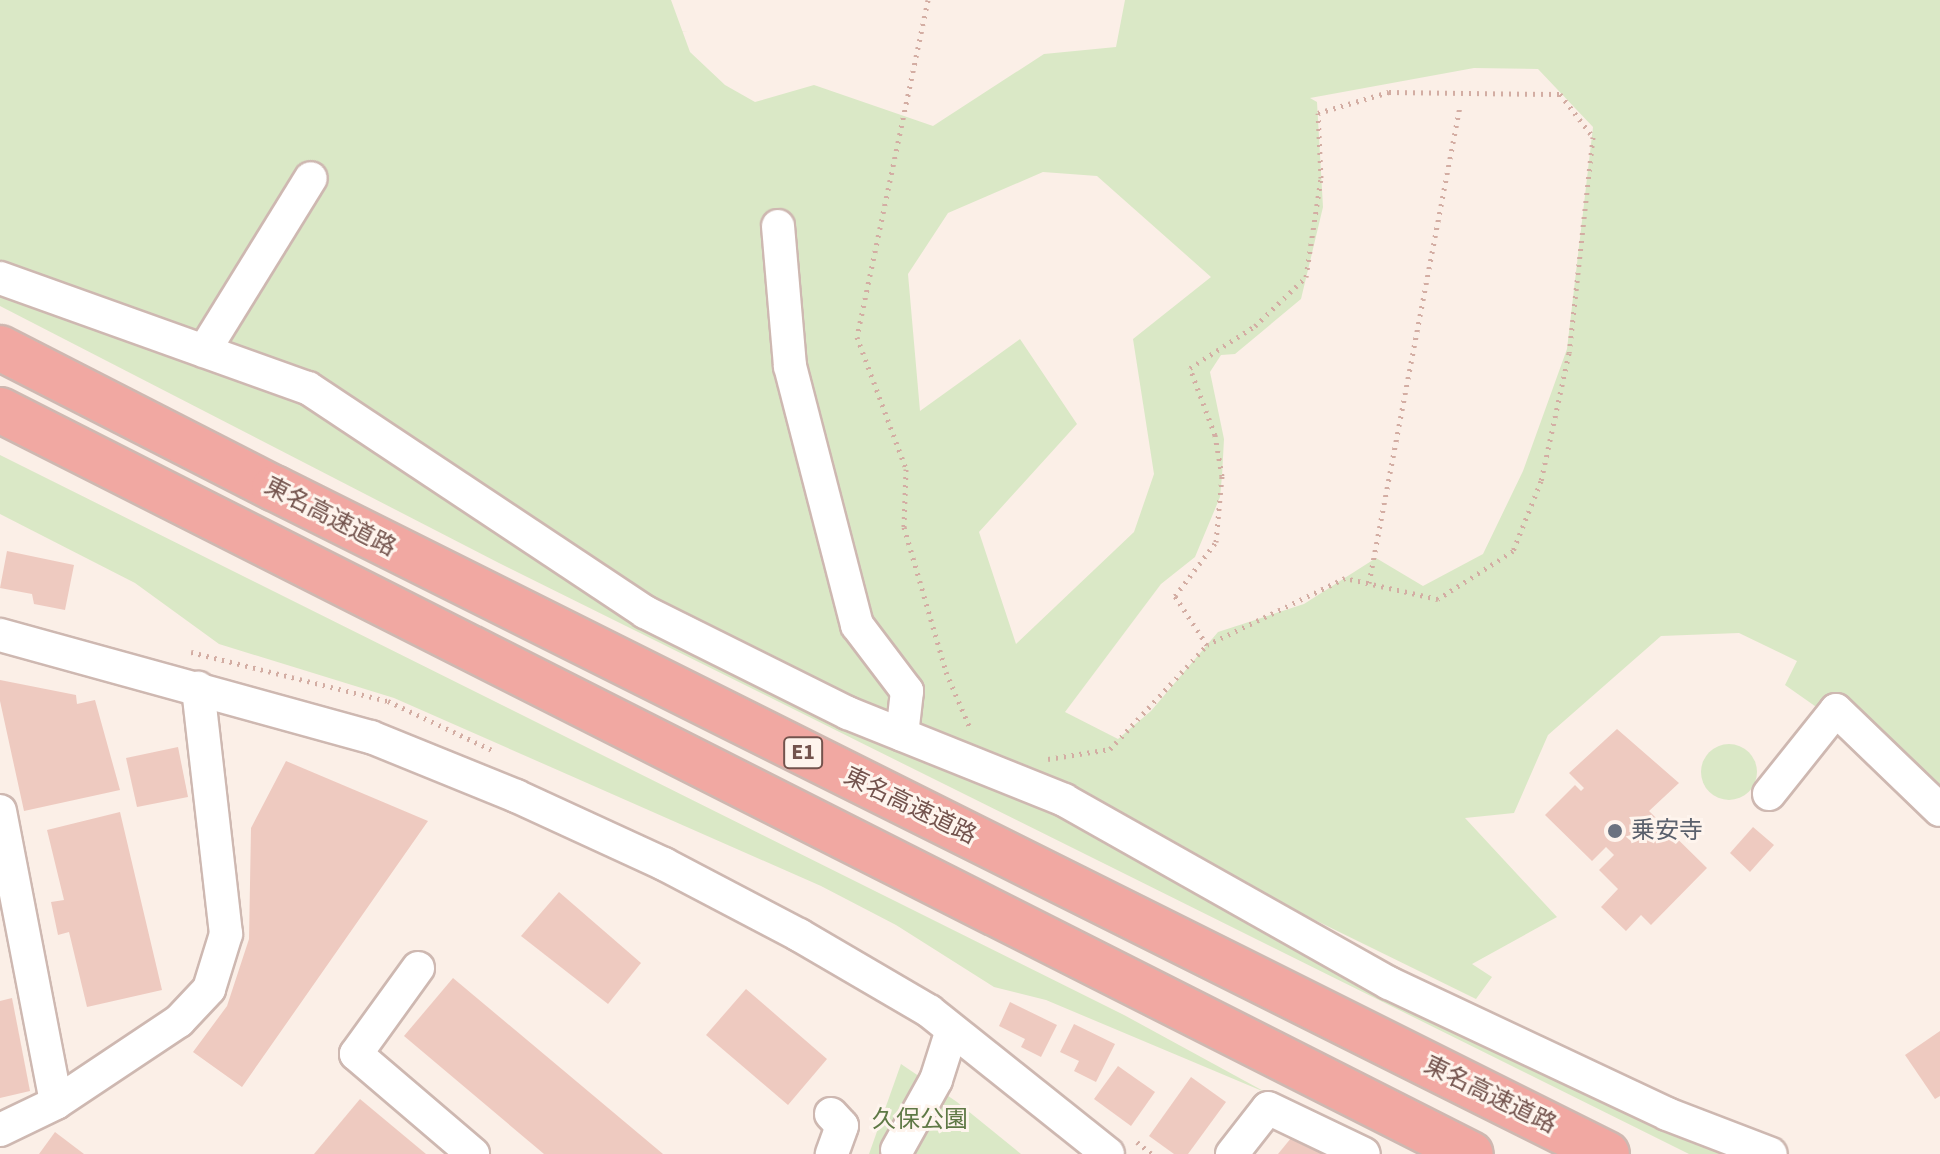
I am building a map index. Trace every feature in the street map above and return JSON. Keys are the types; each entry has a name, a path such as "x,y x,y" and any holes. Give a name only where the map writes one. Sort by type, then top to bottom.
{"highway":[{"name":"東名高速道路","path":"0,348 317,510 1607,1154"},
{"name":"E1","path":"0,410 1471,1154"}],"street":[{"path":"204,351 311,178"},
{"path":"778,226 790,366 857,625 907,691 902,735"},
{"path":"0,278 308,388 645,612 848,713 1064,800 1389,983 1667,1114 1771,1154"},
{"path":"0,635 371,737 516,796 664,864 799,935 929,1011 1108,1154"},
{"path":"0,1130 56,1103 179,1021 209,989 226,934 198,688"},
{"path":"1769,794 1836,710 1940,810"},
{"path":"0,811 56,1103"},
{"path":"418,968 356,1054 473,1154"},
{"path":"897,1150 936,1080 952,1030"},
{"path":"1232,1154 1268,1108 1364,1154"},
{"path":"831,1114 842,1126 832,1154"}],"path":[{"path":"928,0 857,337 906,469 904,527 946,672 987,769 1110,749 1207,645 1345,578 1438,599 1513,551 1541,481 1569,353 1593,137 1560,94 1389,92 1318,113 1321,178 1306,277 1255,326 1190,368 1215,435 1222,476 1216,542 1175,596 1207,645"},
{"path":"1369,583 1460,106"}],"green space":[{"path":"0,0 671,0 690,52 725,85 755,102 814,85 933,126 1044,54 1116,47 1125,0 1940,0 1940,794 1785,685 1797,661 1739,633 1661,636 1548,735 1514,813 1465,818 1557,917 1472,964 1492,977 1476,999 1270,898 617,593 296,384 0,278","holes":["1474,68 1538,69 1593,127 1567,349 1523,471 1483,554 1423,586 1376,558 1304,604 1218,632 1151,711 1118,739 1065,712 1161,584 1195,557 1220,497 1222,476 1224,439 1210,372 1221,355 1235,354 1301,299 1323,207 1317,102 1310,98","1043,172 1097,176 1211,277 1133,339 1154,474 1134,532 1016,644 979,532 1077,424 1020,339 920,411 908,274 948,213"]},
{"path":"0,288 305,400 601,599 1095,828 1746,1154 1689,1154 499,563 0,306"},
{"path":"0,455 1124,1015 1267,1093 1046,1000 994,987 896,925 821,886 394,698 219,644 135,583 0,514"},
{"path":"1729,744 1749,752 1757,772 1749,792 1729,800 1709,792 1701,772 1709,752"},
{"name":"久保公園","path":"901,1064 957,1102 1021,1154 869,1154"}],"building":[{"path":"7,551 74,565 65,610 34,604 32,594 0,588"},
{"path":"0,680 76,695 77,704 95,700 120,790 24,811 0,701"},
{"name":"乗安寺","path":"1617,729 1679,783 1649,811 1707,868 1651,925 1641,915 1626,931 1601,907 1618,889 1599,870 1614,855 1606,847 1592,861 1545,815 1575,785 1581,791 1584,788 1569,773"},
{"path":"178,747 188,797 137,807 126,758"},
{"path":"286,761 428,821 242,1087 193,1052 227,1006 249,939 251,828"},
{"path":"120,812 162,990 87,1007 69,932 58,935 51,902 64,900 47,830"},
{"path":"1753,827 1774,845 1750,872 1730,853"},
{"path":"559,892 641,963 608,1004 521,936"},
{"path":"453,978 663,1154 544,1154 404,1036"},
{"path":"746,989 827,1059 788,1105 706,1035"},
{"path":"12,998 30,1091 0,1098 0,1001"},
{"path":"1010,1002 1057,1025 1041,1057 1021,1047 1025,1039 999,1026"},
{"path":"1074,1024 1115,1044 1096,1082 1074,1071 1079,1061 1060,1052"},
{"path":"1940,1031 1940,1096 1935,1099 1905,1055"},
{"path":"1118,1066 1155,1092 1131,1126 1094,1099"},
{"path":"1191,1077 1226,1102 1188,1154 1174,1154 1149,1136"},
{"path":"360,1099 426,1154 314,1154"},
{"path":"55,1132 84,1154 39,1154"},
{"path":"1296,1132 1322,1154 1278,1154"}],"place":[{"name":"乗安寺","path":"1615,831"}]}
